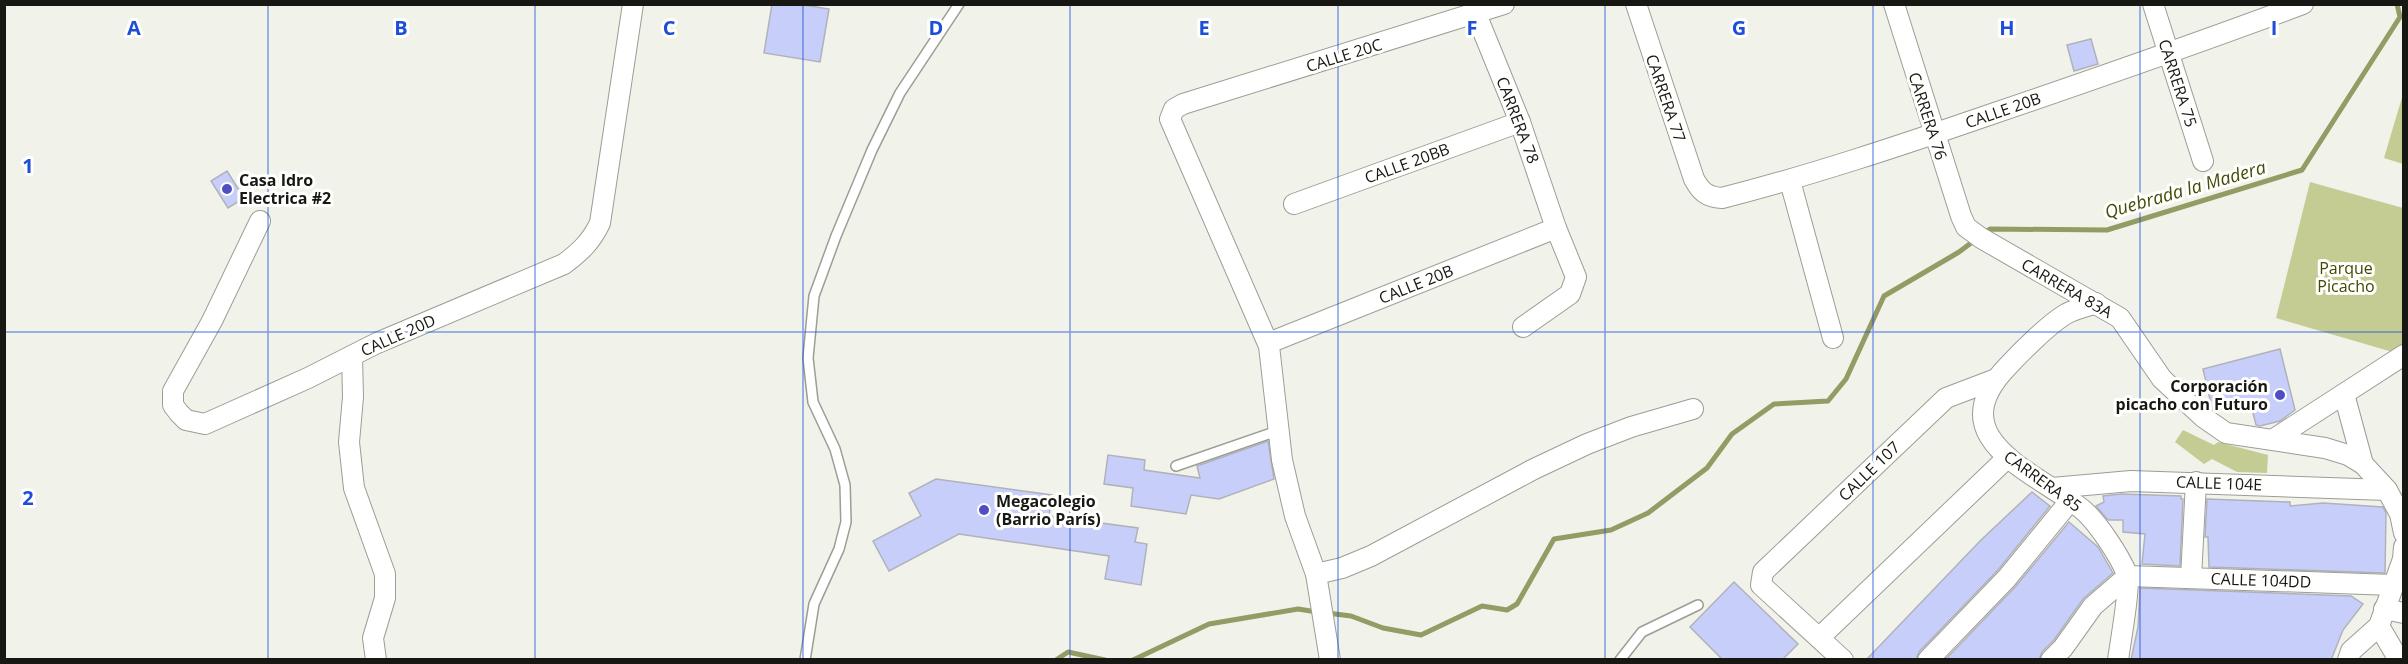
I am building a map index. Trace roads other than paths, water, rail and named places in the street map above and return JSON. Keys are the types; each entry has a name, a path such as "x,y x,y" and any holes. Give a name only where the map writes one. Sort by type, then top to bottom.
{"street":[{"name":"CALLE 20D","path":"260,221 212,321 173,391 173,405 178,413 195,424 205,424 352,356 564,264 582,250 593,238 600,223 633,4"},
{"name":"CALLE 20C","path":"1280,430 1269,346 1170,119 1174,109 1183,104 1504,4"},
{"name":"CARRERA 77","path":"1636,4 1670,111 1700,191"},
{"name":"CARRERA 76","path":"1894,4 1933,134 1973,233"},
{"name":"CARRERA 75","path":"2153,4 2203,161"},
{"name":"CALLE 20B","path":"1700,191 1711,197 1722,198 1790,181 2168,54 2303,4"},
{"name":"CARRERA 78","path":"1476,14 1520,122 1556,228 1576,277 1570,294 1523,327"},
{"name":"CALLE 20BB","path":"1294,204 1520,122"},
{"path":"1790,181 1833,338"},
{"name":"CALLE 20B","path":"1276,340 1556,228"},
{"name":"CARRERA 83A","path":"1973,233 2120,318 2162,380 2203,417 2226,433 2338,451 2363,464 2387,490 2400,514 2403,533"},
{"name":"CALLE 107","path":"1983,403 1996,379 2065,314 2096,303"},
{"path":"2274,439 2403,355"},
{"path":"352,356 353,397 350,442 354,488 385,574 385,597 373,638 376,660"},
{"name":"CALLE 107","path":"1820,637 1761,585 1763,572 1946,398 1996,379"},
{"path":"2344,394 2363,464"},
{"name":"CARRERA 85","path":"1983,403 1983,425 2007,458 2085,512 2128,576"},
{"path":"1316,574 1342,568 1371,556 1534,469 1587,444 1631,427 1693,409"},
{"path":"1280,430 1282,460 1295,516 1316,574 1328,650"},
{"path":"1843,660 1820,637 2007,458"},
{"name":"CALLE 104E","path":"2052,488 2131,481 2387,490"},
{"path":"2191,578 2196,482"},
{"path":"1928,660 2007,578 2070,501"},
{"path":"2399,660 2389,616 2393,585 2403,559 2403,547"},
{"path":"2051,660 2063,648 2093,606 2128,576"},
{"path":"2118,660 2128,576"},
{"name":"CALLE 104DD","path":"2128,576 2393,585"},
{"path":"2348,660 2351,651 2389,616"}],"lane":[{"path":"806,660 814,604 839,549 846,522 845,485 835,449 813,402 808,358 814,296 849,204 900,93 958,4"},
{"path":"1176,466 1280,430"},
{"path":"1620,660 1642,632 1698,605"}],"waterway":[{"name":"Quebrada la Madera","path":"1983,234 1990,229 2107,230 2302,170 2400,17 2397,4"},
{"name":"Quebrada la Madera","path":"1327,613 1351,616 1383,628 1421,635 1482,606 1507,610 1517,604 1554,539 1611,530 1648,513 1707,468 1732,434 1774,404 1828,401 1846,379 1884,296 1959,252 1975,240"},
{"name":"Quebrada la Madera","path":"1133,660 1209,624 1298,609 1317,612"},
{"name":"Quebrada la Madera","path":"1056,660 1068,652 1105,660"}],"place":[{"name":"Casa Idro Electrica #2","path":"227,189"},
{"name":"Corporación picacho con Futuro","path":"2280,395"},
{"name":"Megacolegio (Barrio París)","path":"984,510"}],"park label":[{"name":"Parque Picacho","path":"2346,277"}]}
